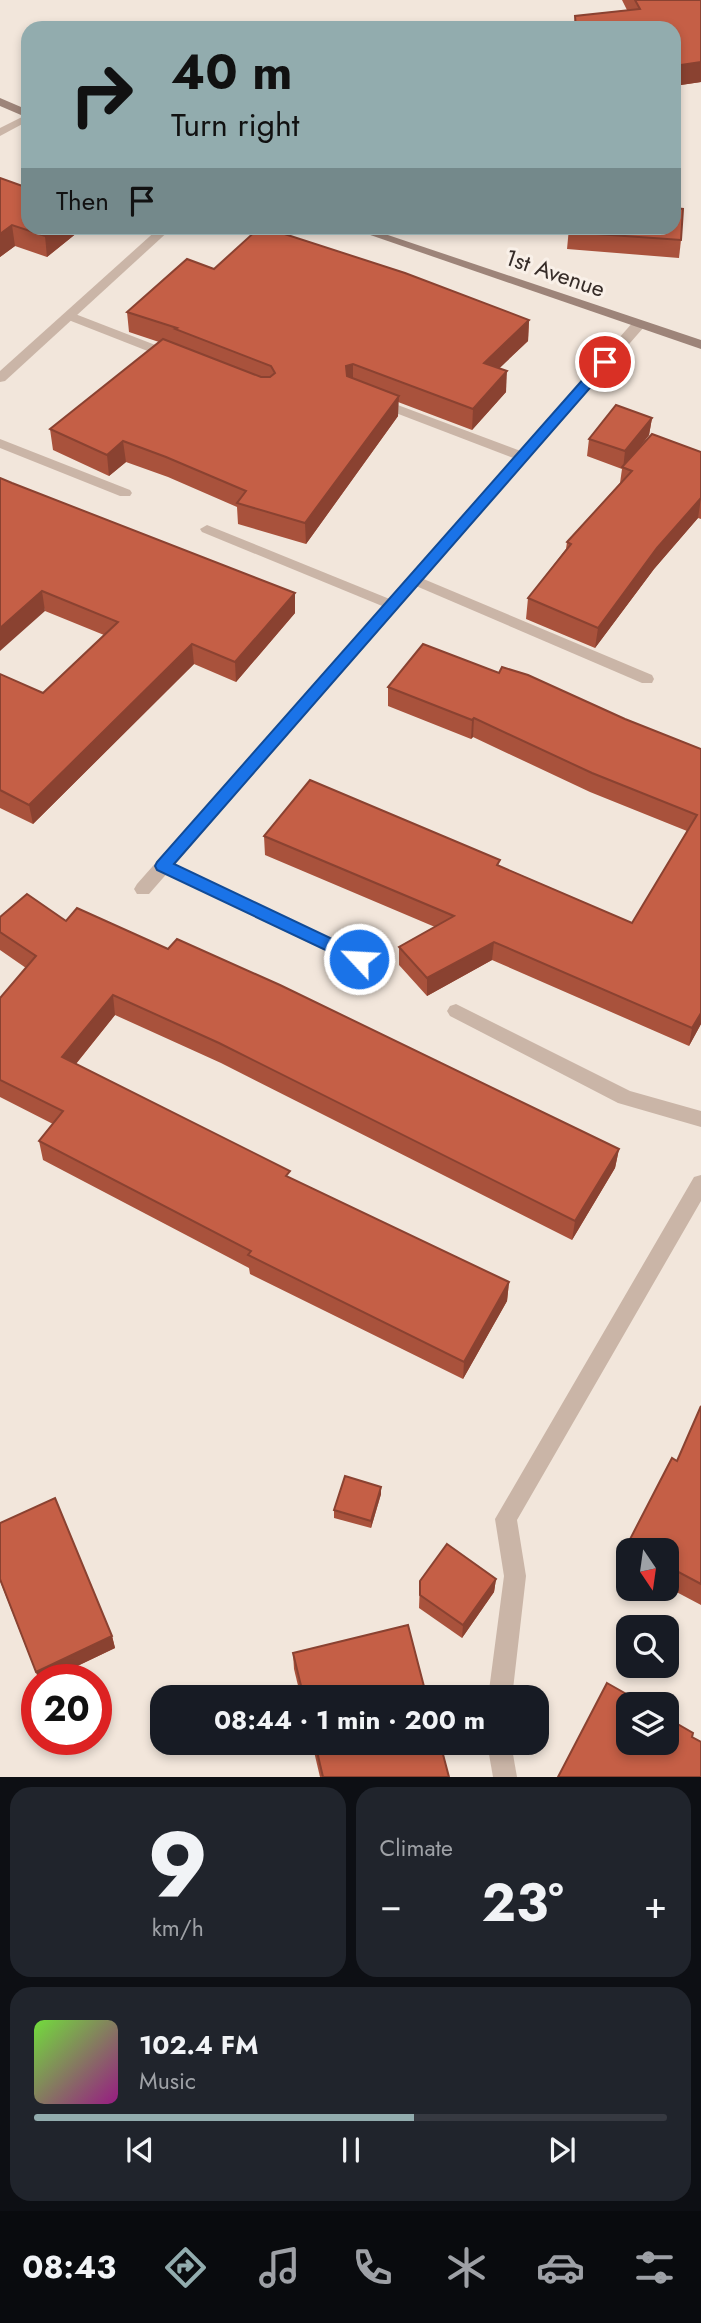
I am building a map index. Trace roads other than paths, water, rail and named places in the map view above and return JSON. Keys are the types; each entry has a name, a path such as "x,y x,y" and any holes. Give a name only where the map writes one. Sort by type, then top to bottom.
{"street":[{"path":"0,102 21,112"},
{"path":"0,378 158,235"},
{"name":"1st Avenue","path":"377,235 701,345"},
{"path":"142,889 639,324"},
{"path":"456,1010 625,1097 701,1119"},
{"path":"500,1685 500,1668 511,1624 516,1581 506,1519 701,1183"},
{"path":"501,1755 505,1777"}],"lane":[{"path":"0,133 21,120"},
{"path":"70,316 181,359"},
{"path":"365,396 521,456"},
{"path":"0,443 125,493"},
{"path":"206,529 392,605"},
{"path":"414,580 647,679"},
{"path":"163,866 359,959"}]}
